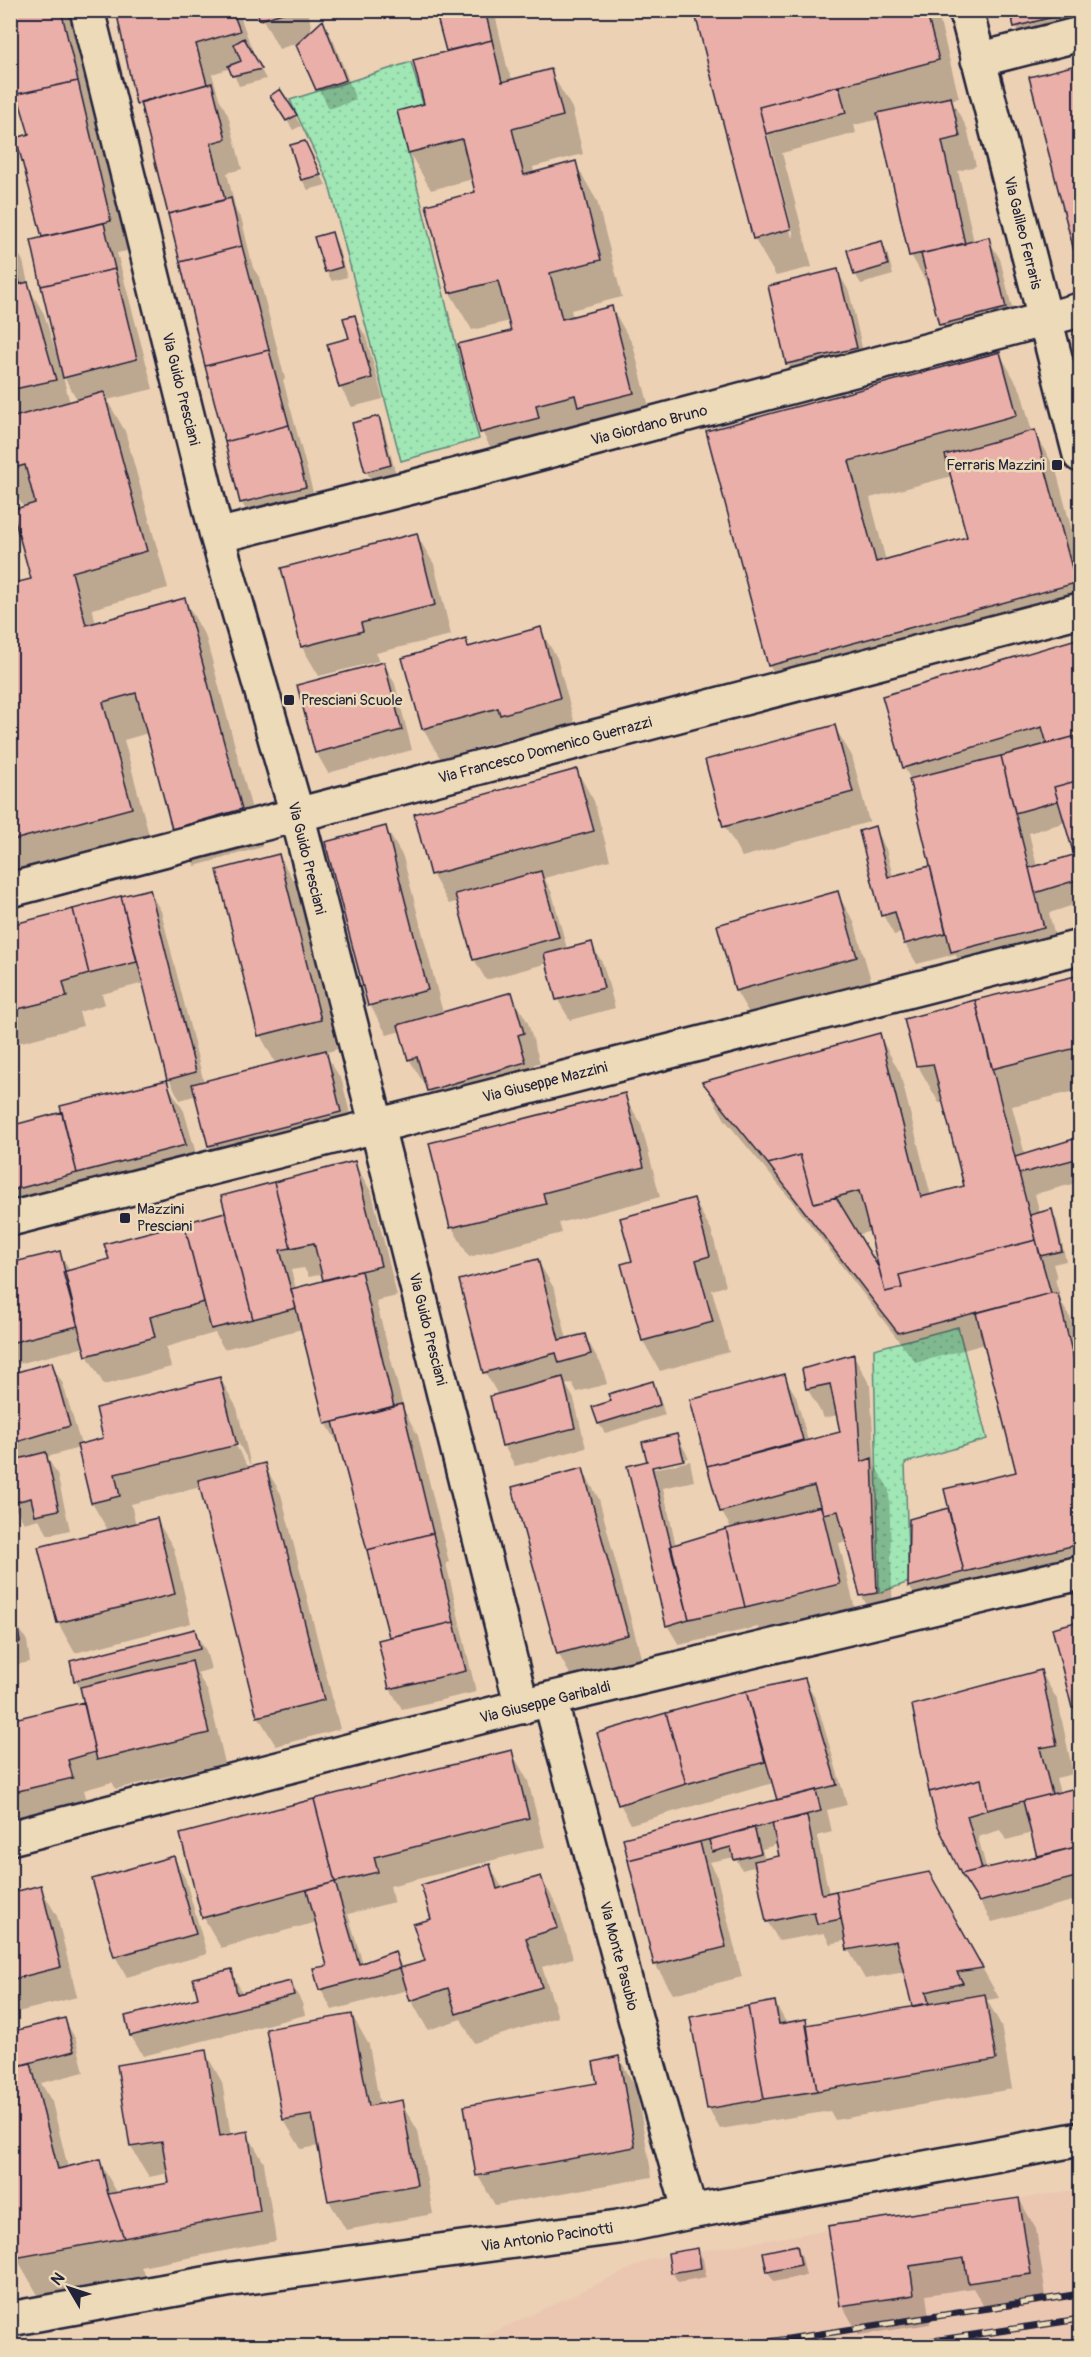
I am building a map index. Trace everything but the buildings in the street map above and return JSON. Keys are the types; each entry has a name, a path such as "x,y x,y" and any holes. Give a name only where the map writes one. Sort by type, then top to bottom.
{"street":[{"name":"Via Guido Presciani","path":"87,10 217,536 297,814 376,1125 536,1703"},
{"name":"Via Galileo Ferraris","path":"966,10 1080,455"},
{"path":"978,60 1080,34"},
{"name":"Via Giordano Bruno","path":"217,536 454,476 1080,310"},
{"name":"Via Francesco Domenico Guerrazzi","path":"10,890 1080,610"},
{"name":"Via Giuseppe Mazzini","path":"10,1219 1080,947"},
{"name":"Via Giuseppe Garibaldi","path":"10,1838 536,1703 1080,1573"},
{"name":"Via Monte Pasubio","path":"536,1703 634,2013 690,2212"},
{"name":"Via Antonio Pacinotti","path":"10,2319 232,2279 618,2227 1080,2139"}],"shaded area":[{"path":"1080,2189 1080,2346 464,2346 651,2259"}],"green space":[{"path":"411,62 423,104 399,112 479,439 401,461 328,181 290,100"},
{"path":"958,1327 987,1439 905,1463 909,1582 879,1593 874,1349"}],"railway":[{"path":"743,2346 1080,2294"},
{"path":"899,2346 1080,2319"}],"place":[{"name":"Ferraris Mazzini","path":"1057,465"},
{"name":"Presciani Scuole","path":"289,700"},
{"name":"Mazzini Presciani","path":"125,1218"}]}
